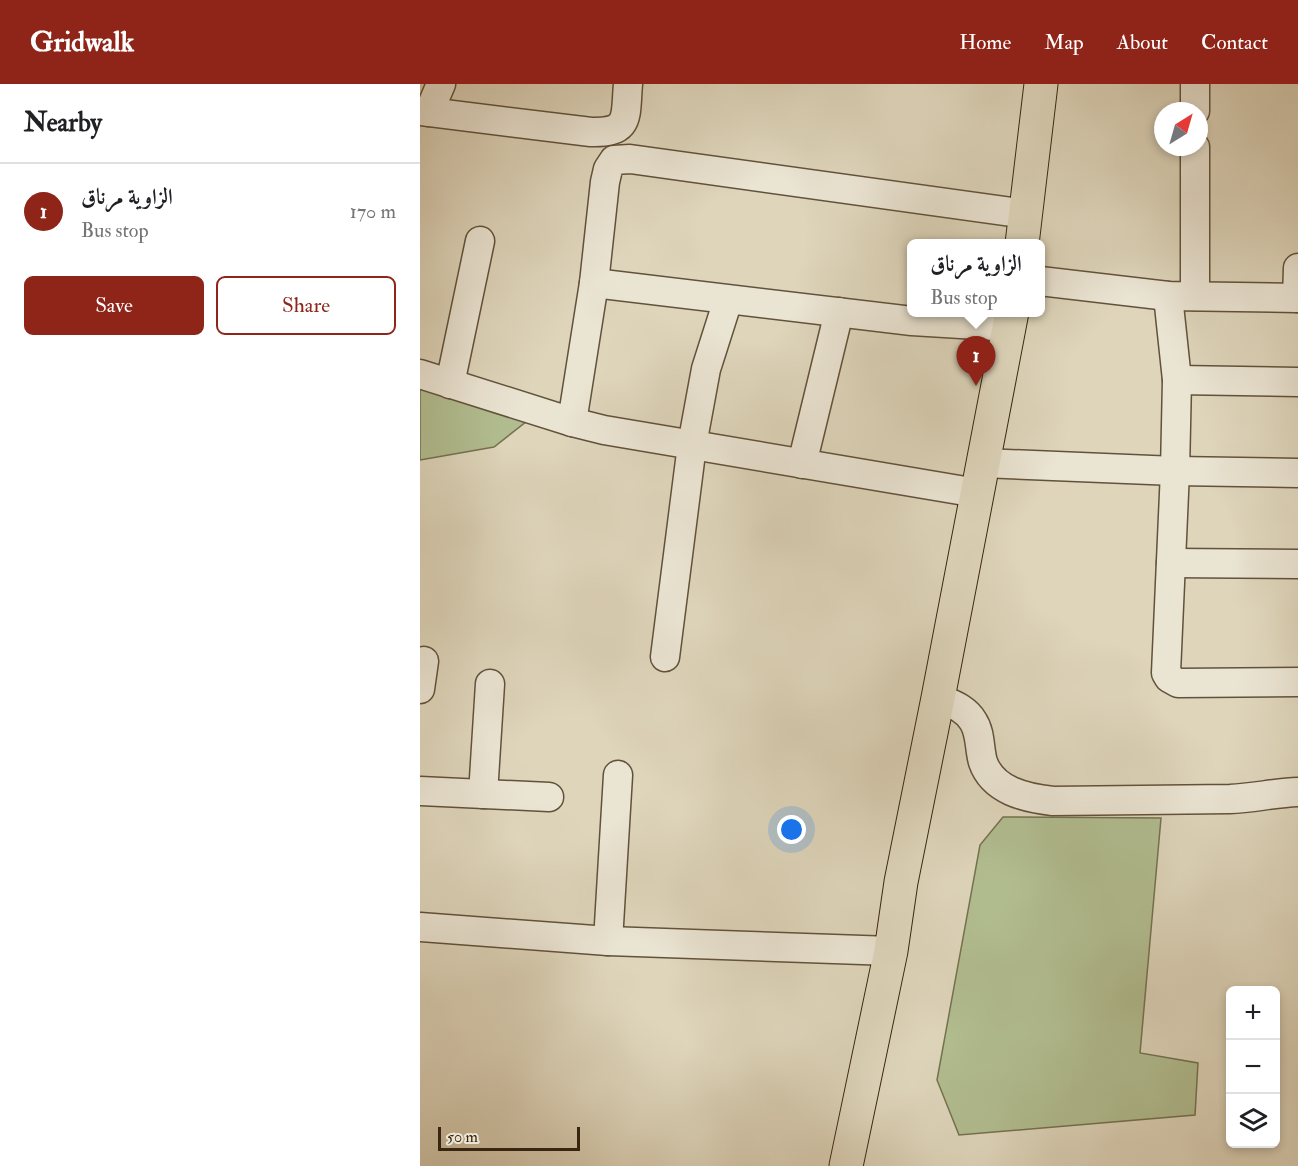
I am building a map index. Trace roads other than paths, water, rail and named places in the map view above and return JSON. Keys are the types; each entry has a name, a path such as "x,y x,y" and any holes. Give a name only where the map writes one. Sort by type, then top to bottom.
{"main road":[{"path":"1024,228 1041,84"},
{"path":"846,1166 891,951 901,882 939,698 1011,320"}],"street":[{"path":"441,84 425,112 591,132 610,132 618,127 625,118 628,84"},
{"path":"1195,84 1195,102"},
{"path":"1194,156 1177,380 1175,471 1165,667 1169,678 1178,684 1298,682"},
{"path":"572,422 594,283 605,182 610,165 618,159 630,159 1024,228"},
{"path":"450,384 480,241"},
{"path":"1045,281 1182,296 1298,298 1298,268"},
{"path":"594,283 912,321 1011,320"},
{"path":"665,657 692,445 706,369 728,300"},
{"path":"802,464 839,312"},
{"path":"420,374 604,430 802,464 980,478 1175,471 1298,473"},
{"path":"1177,380 1298,382"},
{"path":"1171,563 1298,564"},
{"path":"420,688 424,661"},
{"path":"483,794 490,684"},
{"path":"939,698 957,706 974,722 984,764 994,780 1027,798 1053,801 1230,799 1298,792"},
{"path":"608,941 618,775"},
{"path":"420,791 549,797"},
{"path":"420,927 608,941 891,951"}],"place":[{"name":"الزاوية مرناق","path":"976,386"}]}
